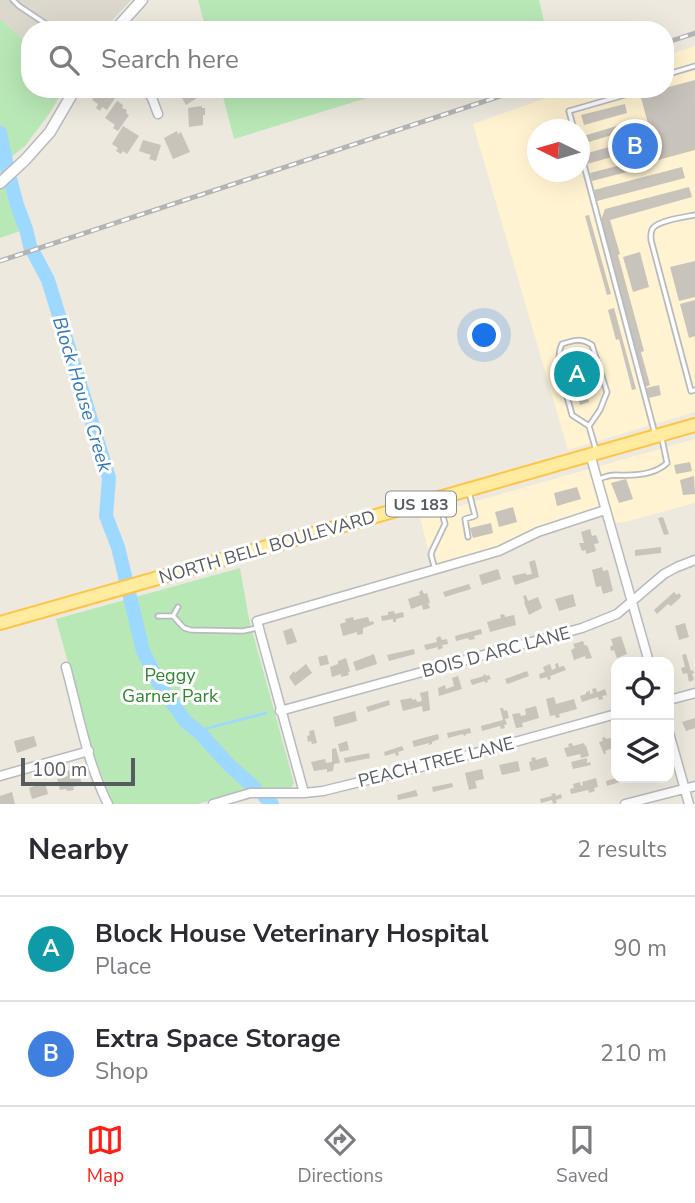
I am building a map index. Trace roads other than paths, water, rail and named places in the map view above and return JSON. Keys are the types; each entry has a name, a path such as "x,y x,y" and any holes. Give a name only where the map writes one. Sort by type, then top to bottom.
{"main road":[{"name":"NORTH BELL BOULEVARD","path":"0,623 695,425"}],"street":[{"path":"123,21 142,0"},
{"path":"0,183 50,132 70,98"},
{"path":"152,98 158,114"},
{"path":"593,453 605,510 648,657"},
{"path":"304,793 257,625 499,551 538,532 605,510"},
{"name":"BOIS D ARC LANE","path":"280,711 582,628 617,614 664,574 695,560"},
{"path":"66,667 89,751 108,804"},
{"path":"674,699 695,693"},
{"name":"PEACH TREE LANE","path":"213,804 250,793 323,791 457,758 611,715"},
{"path":"674,750 689,804"},
{"path":"0,776 89,751"},
{"path":"625,804 695,786"}],"lane":[{"path":"13,0 42,21"},
{"path":"674,72 695,66"},
{"path":"571,119 569,111 614,98"},
{"path":"588,182 667,463 643,474 614,474 597,480"},
{"path":"695,215 655,226 651,240 691,391 695,390"},
{"path":"589,426 572,415 560,364 558,351 562,344 575,340 585,340 592,345 607,392 600,410 589,426 593,453"},
{"path":"468,490 475,516 465,519 468,537"},
{"path":"435,570 432,551 445,524 438,499"},
{"path":"173,616 178,607"},
{"path":"158,616 173,616 184,628 191,629 243,631 257,625"}],"waterway":[{"name":"Block House Creek","path":"0,133 17,205 30,246 48,280 109,478 106,516 118,547 143,651 162,689 186,722 254,787"},
{"path":"197,731 266,713"},
{"name":"Block House Creek","path":"265,797 272,804"}],"railway":[{"path":"674,40 695,33"},
{"path":"0,261 495,98"}],"place":[{"name":"Extra Space Storage","path":"635,146"},
{"name":"Block House Veterinary Hospital","path":"577,374"}],"park label":[{"name":"Peggy Garner Park","path":"170,685"}]}
